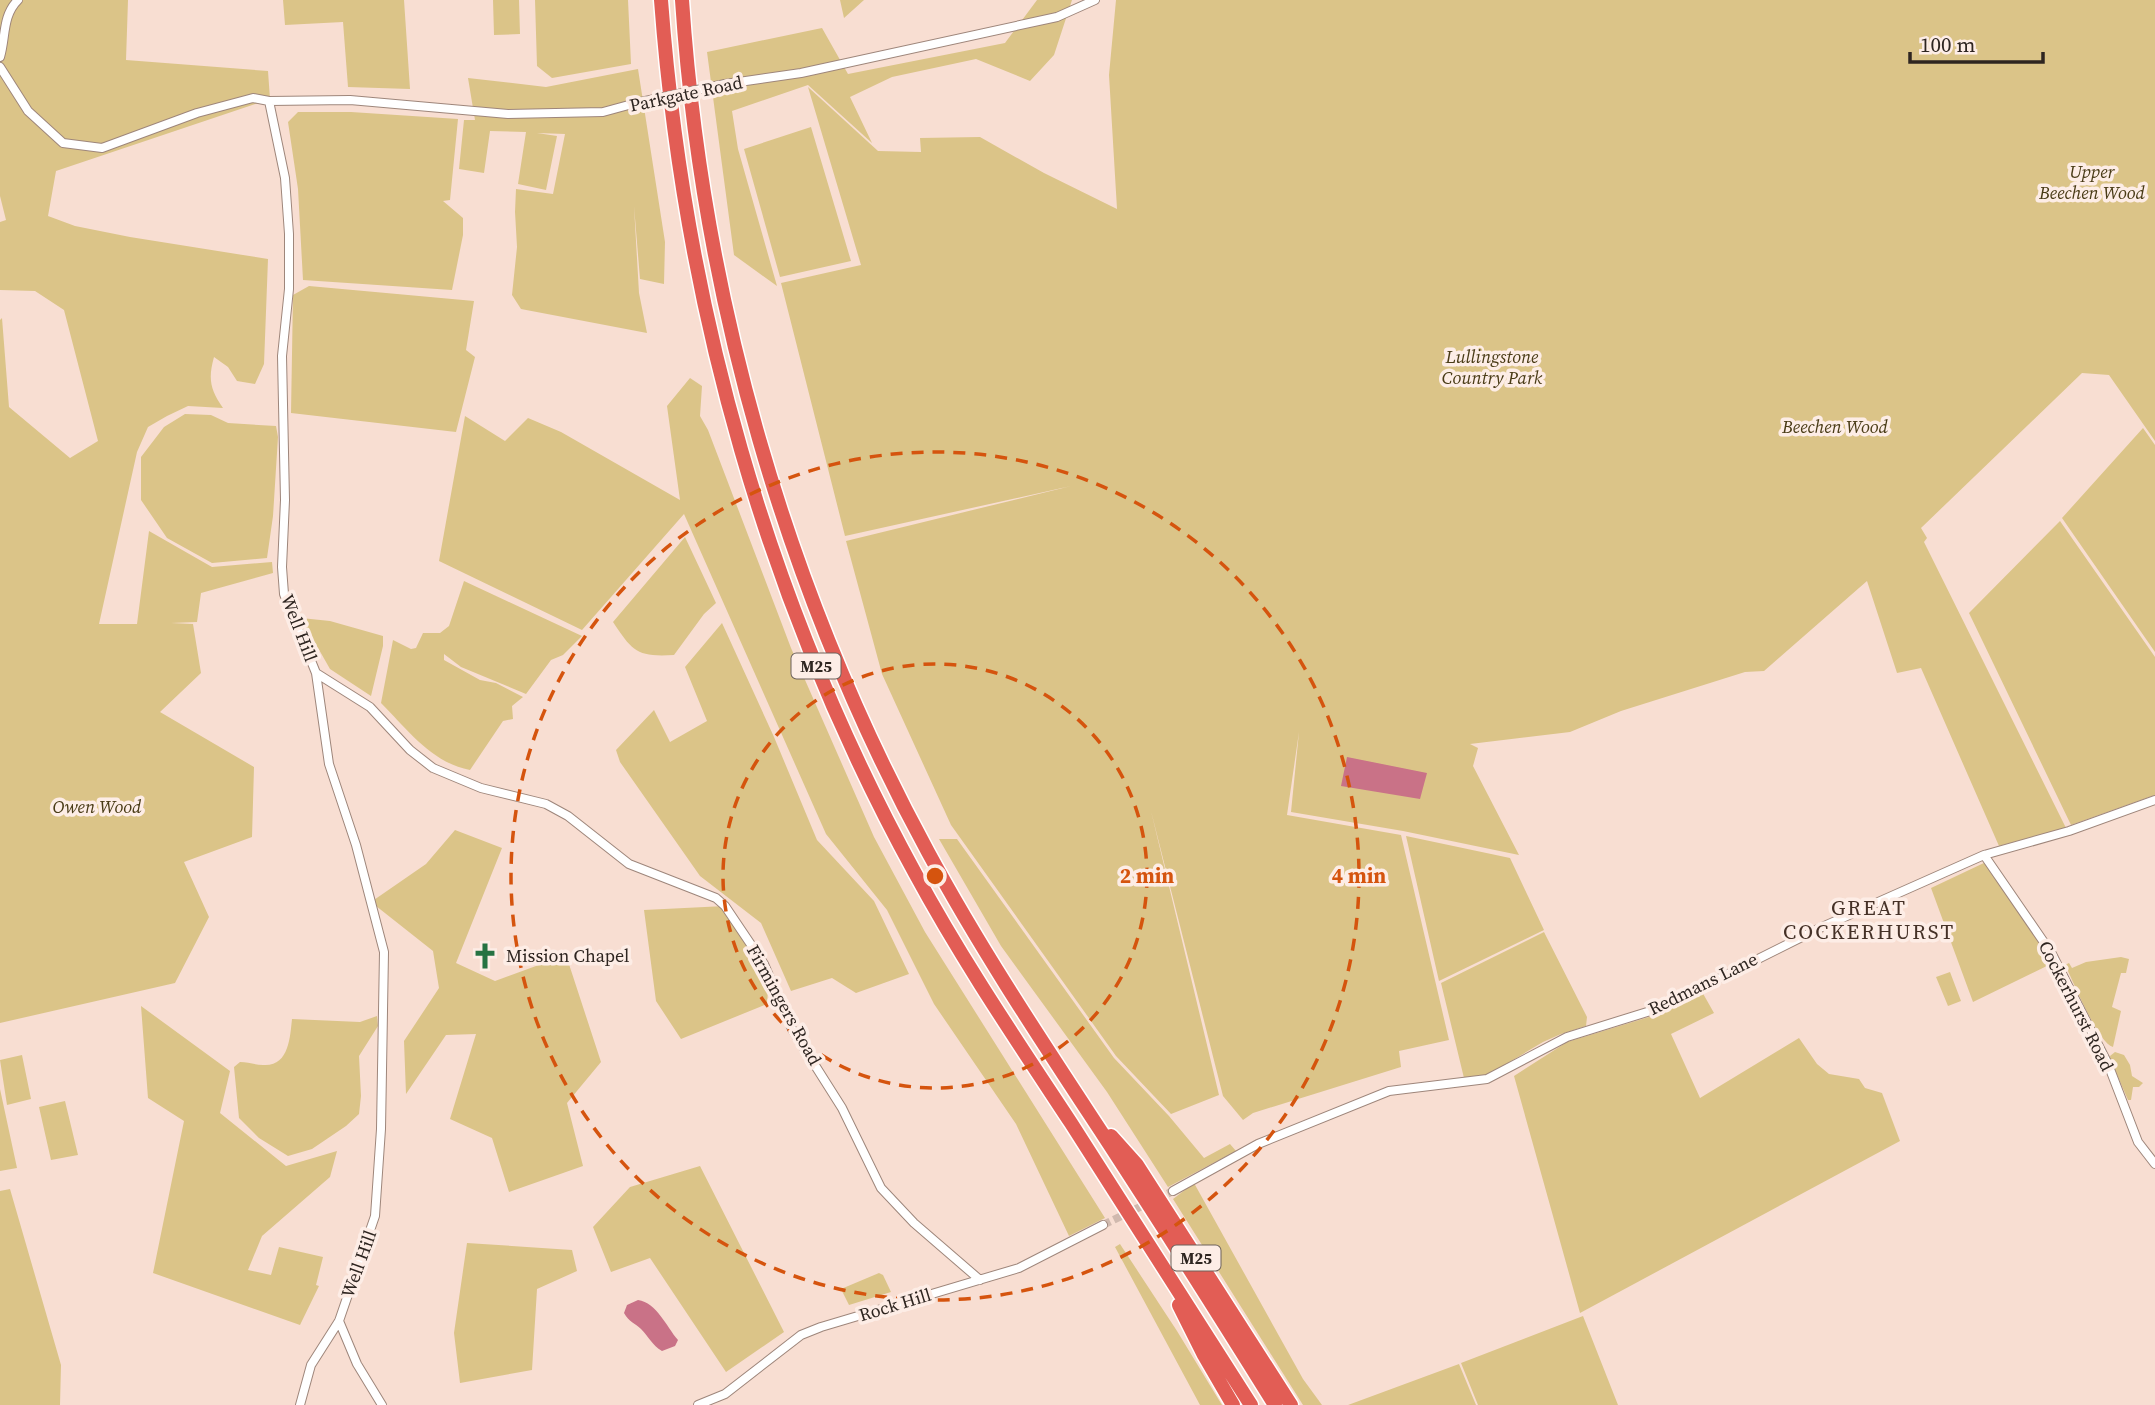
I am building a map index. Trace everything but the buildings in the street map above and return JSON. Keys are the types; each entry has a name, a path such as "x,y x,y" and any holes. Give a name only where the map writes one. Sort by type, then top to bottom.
{"highway":[{"name":"M25","path":"661,0 677,155 708,326 754,494 804,636 860,766 944,925 1251,1405"},
{"name":"M25","path":"682,0 693,122 711,239 736,355 761,446 806,582 855,704 926,850 984,951 1275,1405"},
{"name":"M25","path":"1092,1118 1137,1165 1291,1405"},
{"name":"M25","path":"1159,1260 1192,1332 1233,1405"}],"street":[{"path":"0,57 4,29 11,7 18,0"},
{"name":"Parkgate Road","path":"269,102 350,100 508,114 603,112 725,84 801,73 1057,17 1095,0"},
{"path":"0,67 29,111 63,143 102,148 197,113 253,98 269,102"},
{"name":"Well Hill","path":"269,102 285,177 289,234 289,289 282,356 284,594 316,673 329,764 356,845 384,952 381,1129 373,1228 338,1321 311,1364 300,1405"},
{"name":"Firmingers Road","path":"316,673 370,708 410,751 433,768 481,788 546,804 568,816 629,864 716,898 725,906 764,964 792,1029 842,1108 881,1188 914,1223 980,1280"},
{"name":"Redmans Lane","path":"1173,1191 1258,1144 1389,1091 1487,1079 1567,1037 1660,1008 1822,926 1984,855 2069,831 2155,800"},
{"name":"Cockerhurst Road","path":"1984,855 2052,954 2108,1064 2138,1142 2155,1164"},
{"name":"Rock Hill","path":"698,1405 725,1394 801,1335 821,1326 1019,1268 1103,1225"},
{"path":"338,1321 357,1364 382,1405"}],"green space":[{"name":"Owen Wood","path":"0,0 128,0 126,60 268,71 270,99 56,171 48,216 75,226 130,237 268,259 264,364 255,384 237,381 228,367 214,357 211,384 223,408 188,406 148,427 137,452 99,624 137,624 149,531 212,567 272,562 273,573 201,593 197,622 171,623 193,624 201,673 160,712 254,767 252,837 184,862 209,917 175,983 0,1023 2,318 9,407 70,458 98,441 64,310 35,291 0,290 0,222 6,220 0,196"},
{"path":"283,0 404,0 410,89 348,87 343,22 285,25"},
{"path":"493,0 519,0 520,34 494,35"},
{"path":"535,0 628,0 631,64 552,78 537,66"},
{"path":"840,0 864,0 844,18"},
{"path":"1037,0 1072,0 1054,55 1030,81 976,59 892,77 850,97 872,143 808,85 732,111 738,149 777,286 734,255 707,52 822,28 848,74 1005,43"},
{"name":"Lullingstone Country Park","path":"1116,0 2155,0 2155,441 2109,375 2082,373 1921,528 1927,538 1924,542 2066,828 1999,846 1921,668 1897,673 1867,581 1764,671 1745,672 1621,711 1570,732 1470,744 1478,748 1473,766 1519,855 1291,812 1299,732 1287,815 1401,835 1449,1040 1399,1051 1401,1067 1253,1113 1243,1120 1223,1096 1151,811 1219,1095 1171,1114 1116,1056 951,825 882,674 846,541 1071,486 845,536 781,283 861,265 808,87 878,151 921,152 920,138 980,137 1117,209 1109,75"},
{"path":"638,69 665,242 664,284 640,279 634,206 639,293 647,333 521,309 512,295 517,247 516,189 553,194 565,134 537,133 557,136 546,190 518,184 526,132 490,131 484,173 459,169 464,120 475,120 468,78 546,87"},
{"path":"298,112 351,112 458,119 450,200 443,201 463,218 463,235 452,290 303,280 298,189 288,122"},
{"path":"811,127 851,261 780,277 744,149"},
{"path":"309,286 474,301 466,350 475,357 456,432 291,413 293,295"},
{"path":"690,378 702,386 700,416 708,430 791,648 874,837 925,932 1105,1218 1069,1236 1016,1124 934,1004 887,910 826,834 684,514 582,630 439,561 465,416 505,441 528,418 561,432 680,500 667,406"},
{"path":"185,414 211,415 228,423 276,426 278,437 273,516 267,558 212,563 167,538 141,500 141,457 164,427"},
{"path":"2143,428 2155,445 2155,652 2062,518"},
{"path":"2060,521 2155,657 2155,795 2071,825 1969,613"},
{"path":"685,537 716,603 704,614 674,655 644,653 631,646 613,622"},
{"path":"464,581 582,636 563,655 551,660 526,694 461,667 444,654 444,660 480,680 496,683 523,697 512,706 513,719 503,721 470,770 432,753 381,703 393,640 411,649 416,648 423,633 440,633 449,626"},
{"path":"301,618 330,621 383,636 371,696 330,669"},
{"path":"722,623 817,840 874,901 909,974 856,993 832,978 791,991 761,923 700,876 620,762 616,750 654,710 670,742 707,721 685,667"},
{"path":"455,830 502,848 456,963 495,981 566,955 601,1062 567,1103 583,1166 509,1192 492,1138 450,1119 476,1034 446,1035 406,1094 404,1041 439,988 433,951 371,902 426,864"},
{"path":"1406,836 1510,858 1544,930 1439,981"},
{"path":"939,839 957,839 1114,1058 1204,1158 1230,1144 1236,1151 1168,1187 1107,1092 1001,946"},
{"path":"1986,862 2053,963 1973,1002 1931,888"},
{"path":"725,906 769,977 767,1004 681,1039 656,1001 644,910"},
{"path":"1544,932 1587,1017 1586,1026 1543,1042 1486,1076 1464,1078 1441,983"},
{"path":"2121,957 2129,959 2126,973 2121,973 2112,1007 2121,1011 2113,1047 2093,1023 2065,965 2069,963 2072,968 2086,962"},
{"path":"1950,972 1961,1001 1948,1006 1936,977"},
{"path":"1701,990 1714,1013 1671,1034 1700,1098 1799,1038 1817,1064 1829,1074 1859,1079 1865,1088 1882,1093 1900,1141 1580,1313 1514,1076 1567,1042 1662,1013"},
{"path":"141,1006 230,1071 220,1113 286,1166 337,1151 330,1177 262,1236 248,1270 271,1275 279,1247 323,1257 316,1285 319,1286 300,1325 153,1273 184,1121 148,1098"},
{"path":"377,1016 378,1026 359,1056 359,1114 346,1126 312,1149 288,1156 259,1138 239,1118 234,1067 240,1062 263,1065 278,1061 286,1050 292,1019 360,1022"},
{"path":"2115,1052 2124,1055 2132,1076 2143,1083 2139,1087 2133,1087 2131,1100 2128,1100 2111,1061 2110,1056"},
{"path":"22,1055 31,1099 7,1105 0,1060"},
{"path":"0,1089 17,1168 0,1171"},
{"path":"65,1101 78,1155 51,1160 39,1107"},
{"path":"700,1166 784,1332 726,1372 650,1258 611,1272 593,1227 630,1187"},
{"path":"1194,1183 1303,1379 1322,1405 1303,1405 1173,1199"},
{"path":"10,1189 61,1365 60,1405 0,1405 0,1191"},
{"path":"467,1243 572,1250 577,1271 537,1289 532,1370 460,1383 454,1333"},
{"path":"1120,1244 1222,1405 1200,1405 1115,1247"},
{"path":"879,1273 883,1275 891,1292 849,1305 841,1289"},
{"path":"1583,1316 1618,1405 1478,1405 1461,1363"},
{"path":"1459,1364 1476,1405 1348,1405"}],"shaded area":[{"path":"1347,757 1427,773 1420,799 1341,786"},
{"path":"638,1300 651,1306 661,1316 678,1340 675,1346 662,1351 626,1316 624,1313 627,1305"}],"tunnel":[{"path":"1103,1225 1173,1191"}],"place":[{"name":"Mission Chapel","path":"485,956"}],"district":[{"name":"GREAT COCKERHURST","path":"1869,920"}],"park label":[{"name":"Upper Beechen Wood","path":"2092,182"},
{"name":"Beechen Wood","path":"1835,427"}]}
